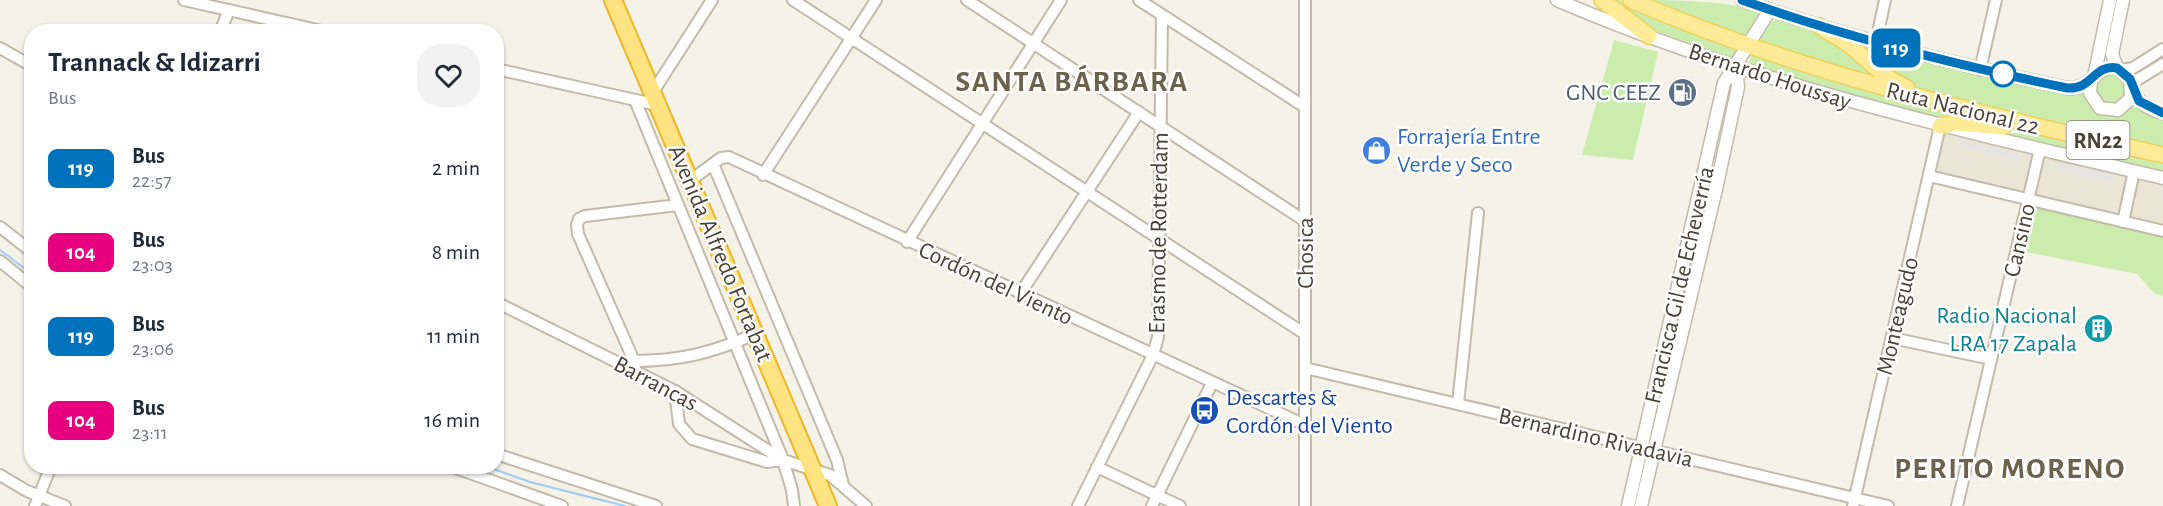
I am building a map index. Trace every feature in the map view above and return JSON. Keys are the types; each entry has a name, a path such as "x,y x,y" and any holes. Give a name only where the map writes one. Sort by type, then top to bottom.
{"highway":[{"name":"Avenida Alfredo Fortabat","path":"613,0 828,506"}],"main road":[{"path":"1602,0 1649,36"},
{"name":"Ruta Nacional 22","path":"1631,0 1749,47 1841,76 1954,107 2163,155"},
{"path":"1820,26 1854,48 1897,84 1954,107"},
{"path":"1940,126 1958,123 2008,127 2032,125"}],"street":[{"path":"184,0 291,24"},
{"path":"504,71 635,100 655,98 712,0"},
{"path":"793,0 1305,334"},
{"path":"762,175 876,0"},
{"path":"967,0 1305,221"},
{"path":"907,242 1061,0"},
{"path":"1139,0 1305,107"},
{"name":"Chosica","path":"1305,0 1305,506"},
{"name":"Bernardo Houssay","path":"1557,0 1736,67 1852,104 2163,178"},
{"path":"1742,0 1771,5 1820,26 1875,42 1980,70 2067,88 2081,87 2102,70 2133,68 2163,49"},
{"path":"1875,42 1885,0"},
{"path":"1980,70 1996,0"},
{"path":"2110,0 2092,79 2092,99 2106,110 2124,107 2131,98 2132,85"},
{"path":"2123,0 2112,54 2119,69 2132,85 2136,97 2143,105 2163,113"},
{"name":"Francisca Gil de Echeverría","path":"1628,506 1724,82 1749,47 1771,5"},
{"path":"223,24 229,10"},
{"name":"Erasmo de Rotterdam","path":"1078,506 1153,355 1159,328 1162,15"},
{"path":"0,48 24,62"},
{"path":"2132,85 2163,64"},
{"name":"Francisca Gil de Echeverría","path":"1641,506 1716,189 1738,87 1736,67"},
{"path":"635,100 783,460 794,506"},
{"path":"1020,294 1139,112"},
{"name":"Monteagudo","path":"1854,502 1940,126"},
{"name":"Cansino","path":"1957,506 2040,149"},
{"name":"Cordón del Viento","path":"713,164 721,158 729,157 762,175 1305,425"},
{"path":"690,180 713,164 837,460 843,485"},
{"path":"2123,222 2134,171"},
{"path":"1929,176 2163,231"},
{"path":"1702,186 1716,189"},
{"path":"678,205 585,216 579,219 577,225 578,234 634,367 683,359 735,343 755,334"},
{"path":"1458,405 1478,213"},
{"path":"0,227 24,246"},
{"path":"0,261 24,280"},
{"name":"Barrancas","path":"504,306 634,367 783,460 811,467 830,475 866,506"},
{"path":"1892,338 1991,359"},
{"name":"Bernardino Rivadavia","path":"1305,368 1654,451 1854,502 1888,506"},
{"path":"1152,506 1212,383"},
{"path":"675,391 679,424 692,439 767,462 783,460"},
{"path":"504,457 656,506"},
{"path":"1098,467 1180,506"},
{"path":"37,501 48,474"},
{"path":"470,474 542,503 562,506"},
{"path":"0,475 37,501 65,506"}],"shaded area":[{"path":"1948,133 2030,152 2033,157 2026,189 2021,192 1937,172 1944,135"},
{"path":"1960,140 2020,154 2019,161 1958,147"},
{"path":"2046,156 2127,175 2120,214 2037,197 2035,194 2043,159"},
{"path":"2058,162 2114,174 2112,182 2056,170"},
{"path":"2137,179 2163,183 2163,226 2129,217"}],"green space":[{"path":"1607,0 1620,0 1739,50 1734,57 1729,57 1642,26"},
{"path":"1642,0 1725,4 1754,11 1760,17 1747,38"},
{"path":"1778,20 1832,38 1895,86 1759,42 1770,22"},
{"path":"1614,40 1658,52 1633,160 1582,155"},
{"path":"1849,40 2082,90 2091,108 2103,116 2114,115 2136,106 2149,115 2163,120 2163,149 1924,91 1913,87"},
{"path":"1751,56 1759,56 1998,123 1911,114 1749,65"},
{"path":"2111,74 2122,79 2127,90 2122,101 2111,106 2100,101 2095,90 2100,79"},
{"path":"1982,131 2040,135 2163,163 2163,174"},
{"path":"2038,207 2163,236 2163,296 2155,294 2137,274 2021,251 2031,211"}],"waterway":[{"path":"0,250 24,268"},
{"path":"504,473 530,482 625,506"}],"bus line":[{"name":"119","path":"1742,0 1845,34 1928,57 2067,88 2085,86 2102,70 2117,68 2125,72 2130,79 2135,96 2139,101 2148,108 2163,113"}],"place":[{"name":"GNC CEEZ","path":"1682,92"},
{"name":"Forrajería Entre Verde y Seco","path":"1376,150"},
{"name":"Radio Nacional LRA 17 Zapala","path":"2098,329"},
{"name":"Descartes & Cordón del Viento","path":"1205,411"}],"district":[{"name":"SANTA BÁRBARA","path":"1072,81"},
{"name":"PERITO MORENO","path":"2010,468"}]}
